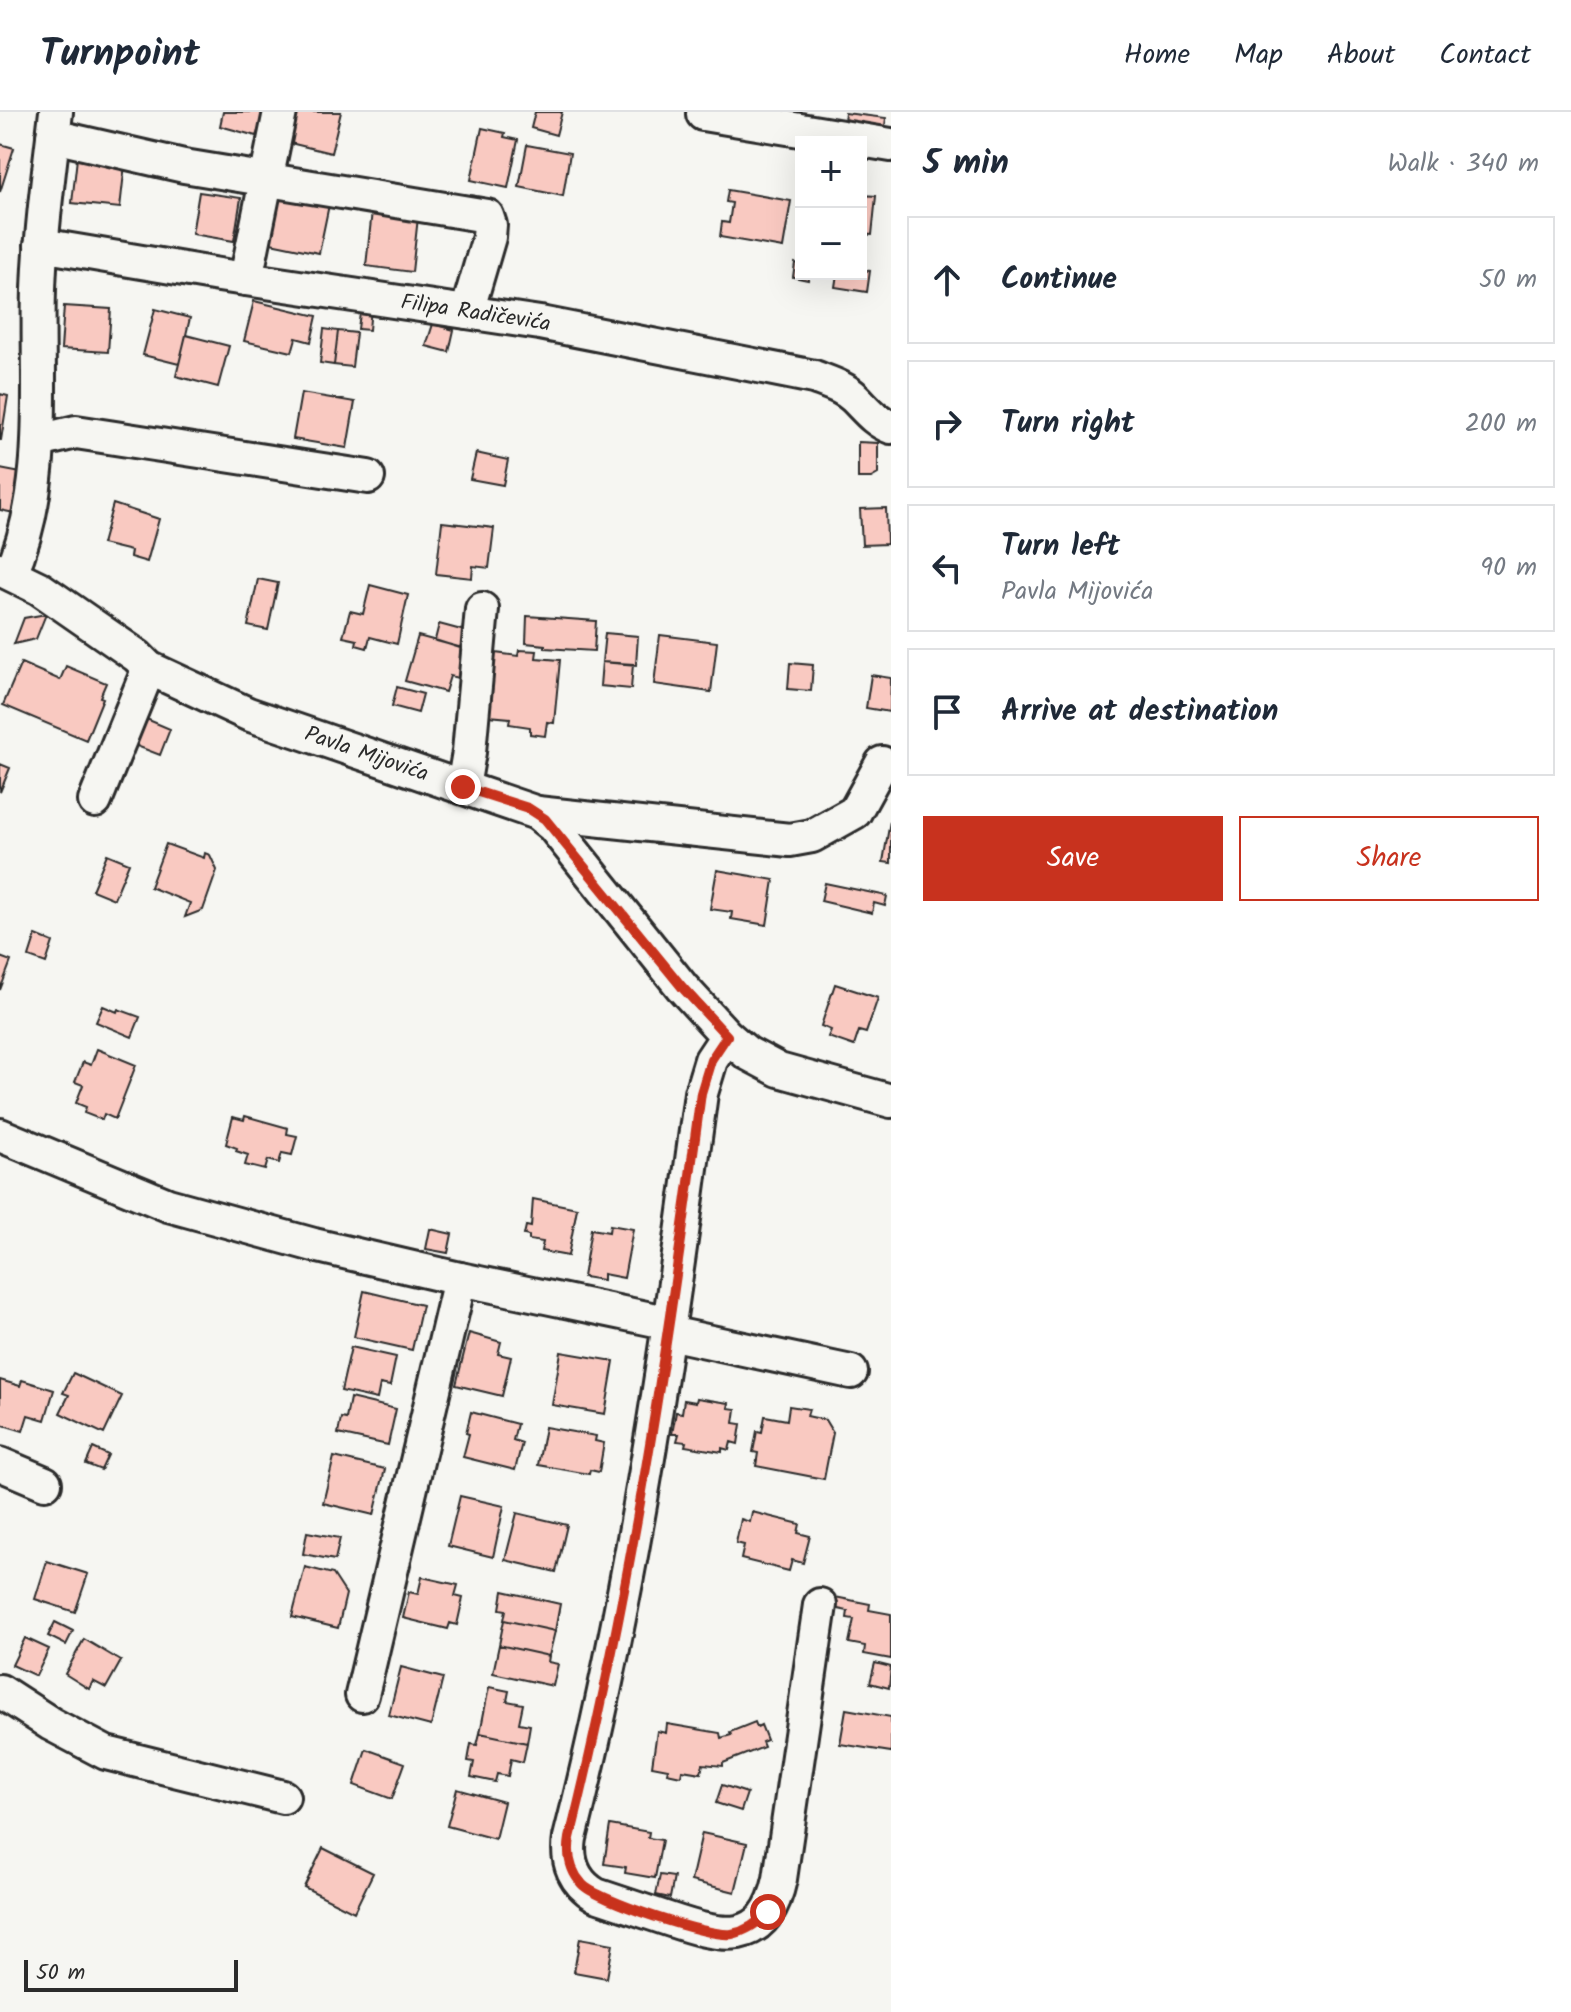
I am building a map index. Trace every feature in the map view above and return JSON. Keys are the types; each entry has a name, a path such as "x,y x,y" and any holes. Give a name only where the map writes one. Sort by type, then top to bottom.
{"street":[{"path":"246,279 280,112"},
{"path":"703,114 891,145"},
{"path":"5,571 29,519 39,441 41,245 55,124 184,166 487,216 489,237 467,312"},
{"name":"Filipa Radičevića","path":"41,245 540,323 814,377 839,386 868,413 891,427"},
{"path":"39,441 76,432 368,477"},
{"name":"Pavla Mijovića","path":"5,571 39,588 137,656 149,668 248,714 537,813 553,826 682,987 727,1036 757,1060 779,1070 891,1101"},
{"path":"463,787 482,609"},
{"path":"95,801 149,668"},
{"path":"537,813 790,840 812,836 855,812 882,763"},
{"path":"727,1036 711,1060 701,1093 670,1328 624,1602 568,1848 572,1869 588,1891 719,1935 745,1930 768,1912 776,1900 780,1879 820,1605"},
{"path":"0,1135 168,1205 314,1245 851,1372"},
{"path":"362,1695 460,1279"},
{"path":"0,1464 45,1483"},
{"path":"0,1691 51,1724 106,1753 283,1797"}],"building":[{"path":"223,112 267,112 262,133 258,131 256,136 220,126"},
{"path":"294,112 341,112 331,153 286,142"},
{"path":"535,112 562,112 556,135 531,128"},
{"path":"845,113 886,118 884,134 843,129"},
{"path":"482,128 505,133 504,137 518,140 508,188 471,180"},
{"path":"0,144 14,148 0,192"},
{"path":"527,145 570,153 563,196 519,187"},
{"path":"77,158 125,164 120,208 72,203"},
{"path":"273,183 331,195 319,253 261,241"},
{"path":"728,190 791,201 783,248 720,237 722,222 729,223 732,203 726,202"},
{"path":"199,192 241,198 234,241 192,234"},
{"path":"867,195 876,196 872,235 867,235"},
{"path":"372,211 418,217 412,272 366,266"},
{"path":"867,271 870,271 867,292 835,287 836,280 867,280"},
{"path":"254,301 317,316 311,342 296,338 292,352 244,341"},
{"path":"361,305 371,307 369,330 358,329"},
{"path":"64,306 111,309 108,352 61,349"},
{"path":"155,309 190,318 179,364 143,355"},
{"path":"433,324 454,330 449,352 426,346"},
{"path":"324,329 338,331 334,365 320,363"},
{"path":"338,331 356,333 352,367 334,365"},
{"path":"186,335 229,346 218,387 176,376"},
{"path":"301,393 355,402 347,448 293,439"},
{"path":"0,394 8,396 1,440 0,440"},
{"path":"858,442 878,443 878,474 871,478 858,478"},
{"path":"476,453 508,460 503,485 470,479"},
{"path":"0,469 21,473 14,513 0,510"},
{"path":"113,504 159,519 147,562 130,557 131,551 102,544"},
{"path":"886,508 887,544 862,545 860,509"},
{"path":"442,522 494,528 489,568 473,566 472,578 436,574"},
{"path":"258,579 278,583 268,630 248,626"},
{"path":"370,585 408,595 397,644 370,637 367,648 356,645 357,640 343,637 350,611 363,614"},
{"path":"46,614 36,639 14,644 24,618"},
{"path":"527,616 596,621 594,651 545,648 545,645 526,643"},
{"path":"439,624 465,631 460,648 435,640"},
{"path":"605,633 638,636 636,665 602,662"},
{"path":"660,635 717,642 711,692 654,684"},
{"path":"418,636 466,649 458,678 450,676 445,692 405,681"},
{"path":"519,650 537,651 536,658 560,660 554,723 547,722 545,736 530,734 530,727 509,724 510,718 489,716 491,698 486,697 487,685 492,686 495,653 518,656"},
{"path":"602,662 633,664 631,689 600,686"},
{"path":"21,663 60,680 66,666 106,683 86,740 3,705"},
{"path":"790,663 813,665 811,691 788,689"},
{"path":"871,675 891,678 890,712 866,708"},
{"path":"397,687 423,694 418,713 392,706"},
{"path":"144,718 170,729 160,755 134,745"},
{"path":"0,764 10,768 0,792"},
{"path":"891,821 891,863 883,862"},
{"path":"166,844 204,858 205,853 210,855 217,870 203,910 185,917 190,903 150,887"},
{"path":"107,854 129,863 114,899 92,890"},
{"path":"717,870 774,880 767,925 731,919 732,912 710,909"},
{"path":"825,883 887,896 885,906 874,903 872,913 821,901"},
{"path":"36,935 53,942 46,963 29,957"},
{"path":"0,957 11,961 0,990"},
{"path":"835,984 878,998 866,1033 859,1031 854,1046 828,1037 831,1030 821,1026"},
{"path":"103,1006 140,1017 132,1037 96,1022"},
{"path":"97,1049 136,1065 115,1119 104,1114 102,1120 84,1113 86,1107 76,1103 83,1085 75,1082 83,1062 91,1065"},
{"path":"245,1116 288,1128 287,1134 297,1136 292,1155 282,1153 279,1163 268,1160 265,1170 245,1165 248,1155 226,1144 233,1117 244,1120"},
{"path":"533,1199 577,1208 568,1256 541,1251 543,1242 529,1240 529,1236 524,1235 526,1226 531,1227"},
{"path":"610,1225 633,1229 624,1278 603,1274 603,1280 583,1277 591,1229 609,1232"},
{"path":"430,1229 452,1234 448,1253 426,1249"},
{"path":"364,1291 422,1305 412,1350 354,1337"},
{"path":"469,1333 501,1342 498,1354 511,1357 502,1396 456,1385"},
{"path":"351,1347 396,1357 390,1386 380,1384 377,1399 341,1391"},
{"path":"561,1352 614,1361 605,1414 552,1405"},
{"path":"73,1373 122,1396 104,1434 60,1413 69,1395 63,1393"},
{"path":"0,1380 20,1386 22,1380 54,1390 45,1420 28,1415 23,1431 0,1424"},
{"path":"350,1398 396,1409 388,1445 338,1434 341,1418 346,1419"},
{"path":"697,1398 729,1403 728,1408 736,1409 734,1423 741,1424 738,1444 731,1442 729,1450 722,1448 722,1452 685,1446 686,1442 677,1441 679,1434 672,1434 676,1412 682,1413 684,1400 696,1402"},
{"path":"789,1406 809,1409 807,1416 825,1420 833,1433 824,1479 756,1466 758,1453 753,1452 757,1431 762,1432 765,1416 787,1420"},
{"path":"471,1412 517,1424 513,1440 522,1443 515,1470 463,1457"},
{"path":"545,1427 596,1436 595,1441 604,1443 599,1472 590,1470 589,1474 538,1465"},
{"path":"93,1448 108,1455 101,1470 86,1464"},
{"path":"334,1457 385,1469 374,1515 323,1503"},
{"path":"460,1496 504,1506 493,1557 448,1546"},
{"path":"752,1512 800,1524 798,1533 810,1536 803,1563 792,1560 789,1571 741,1559 744,1545 736,1543 741,1519 750,1522"},
{"path":"517,1513 567,1525 556,1572 505,1560"},
{"path":"307,1532 340,1538 335,1560 303,1554"},
{"path":"47,1561 88,1574 75,1612 35,1599"},
{"path":"305,1567 333,1574 346,1594 338,1628 292,1617"},
{"path":"422,1577 458,1585 455,1596 463,1598 457,1625 450,1623 448,1629 403,1618 409,1592 418,1594"},
{"path":"503,1591 560,1604 555,1631 504,1620 506,1610 500,1609"},
{"path":"835,1597 870,1604 869,1610 891,1614 891,1659 864,1654 865,1646 849,1643 854,1619 847,1618 848,1611 833,1608"},
{"path":"504,1620 555,1631 549,1656 499,1645"},
{"path":"55,1622 73,1631 66,1645 48,1636"},
{"path":"25,1638 49,1649 36,1676 12,1665"},
{"path":"84,1639 121,1661 106,1688 93,1681 89,1689 65,1674"},
{"path":"499,1645 549,1656 548,1662 558,1664 553,1686 493,1673"},
{"path":"875,1663 891,1667 889,1688 870,1683"},
{"path":"401,1667 443,1678 431,1726 389,1715"},
{"path":"489,1687 509,1691 507,1701 523,1704 519,1723 530,1725 527,1743 480,1733"},
{"path":"846,1709 891,1717 891,1752 840,1744"},
{"path":"755,1722 757,1727 761,1725 767,1740 762,1742 764,1747 723,1763 723,1766 703,1764 701,1773 682,1770 681,1776 652,1766 657,1731 666,1733 667,1724 720,1733 721,1738"},
{"path":"480,1733 527,1743 523,1762 511,1759 508,1776 497,1774 495,1782 471,1777 474,1762 468,1761 471,1744 477,1745"},
{"path":"366,1749 405,1763 392,1799 354,1785"},
{"path":"722,1785 747,1793 741,1811 716,1803"},
{"path":"457,1789 504,1802 495,1839 447,1826"},
{"path":"610,1825 649,1832 648,1838 662,1840 655,1878 625,1873 626,1867 604,1864"},
{"path":"702,1833 747,1843 735,1892 691,1881"},
{"path":"323,1848 373,1873 354,1912 304,1887"},
{"path":"660,1875 674,1877 670,1898 656,1895"},
{"path":"580,1938 613,1944 607,1978 574,1972"}],"route":[{"path":"463,787 528,808 545,819 682,987 727,1036 711,1060 701,1093 670,1323 624,1602 568,1848 572,1869 588,1891 708,1933 719,1935 745,1930 758,1923 768,1912"}]}
